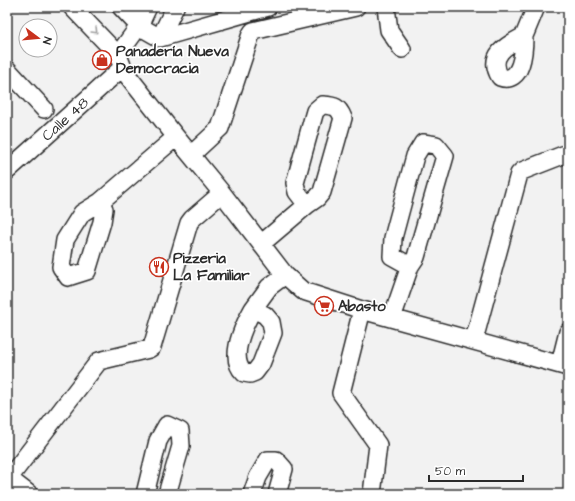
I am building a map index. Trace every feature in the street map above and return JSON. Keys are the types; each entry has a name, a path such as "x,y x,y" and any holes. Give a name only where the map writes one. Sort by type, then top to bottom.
{"street":[{"path":"72,7 120,61 124,71 222,193 285,275 303,290 362,310 564,366 568,332"},
{"path":"121,7 139,26 160,38 268,7"},
{"name":"Calle 48","path":"7,171 120,61 148,7"},
{"path":"160,38 175,7"},
{"path":"190,155 220,128 251,34 253,32 356,7"},
{"path":"386,7 389,30 402,49"},
{"path":"524,36 536,7"},
{"path":"7,69 44,109"},
{"path":"261,244 317,198 322,192 343,118 339,110 333,106 322,105 315,111 295,183 297,192 307,205"},
{"path":"100,202 176,137"},
{"path":"392,318 410,266 416,258 445,156 436,145 423,143 415,156 393,238 392,256 410,266"},
{"path":"474,340 519,174 522,171 568,153"},
{"path":"29,494 8,478 100,361 152,347 189,222 222,193"},
{"path":"253,309 269,287 285,275"},
{"path":"362,310 341,393 378,445 372,494"},
{"path":"145,494 158,441 167,425 180,430 180,446 167,494"},
{"path":"252,494 258,477 268,460 276,460 284,469 277,494"}],"place":[{"name":"Panadería Nueva Democracia","path":"102,60"},
{"name":"Pizzeria La Familiar","path":"159,267"},
{"name":"Abasto","path":"324,306"}]}
